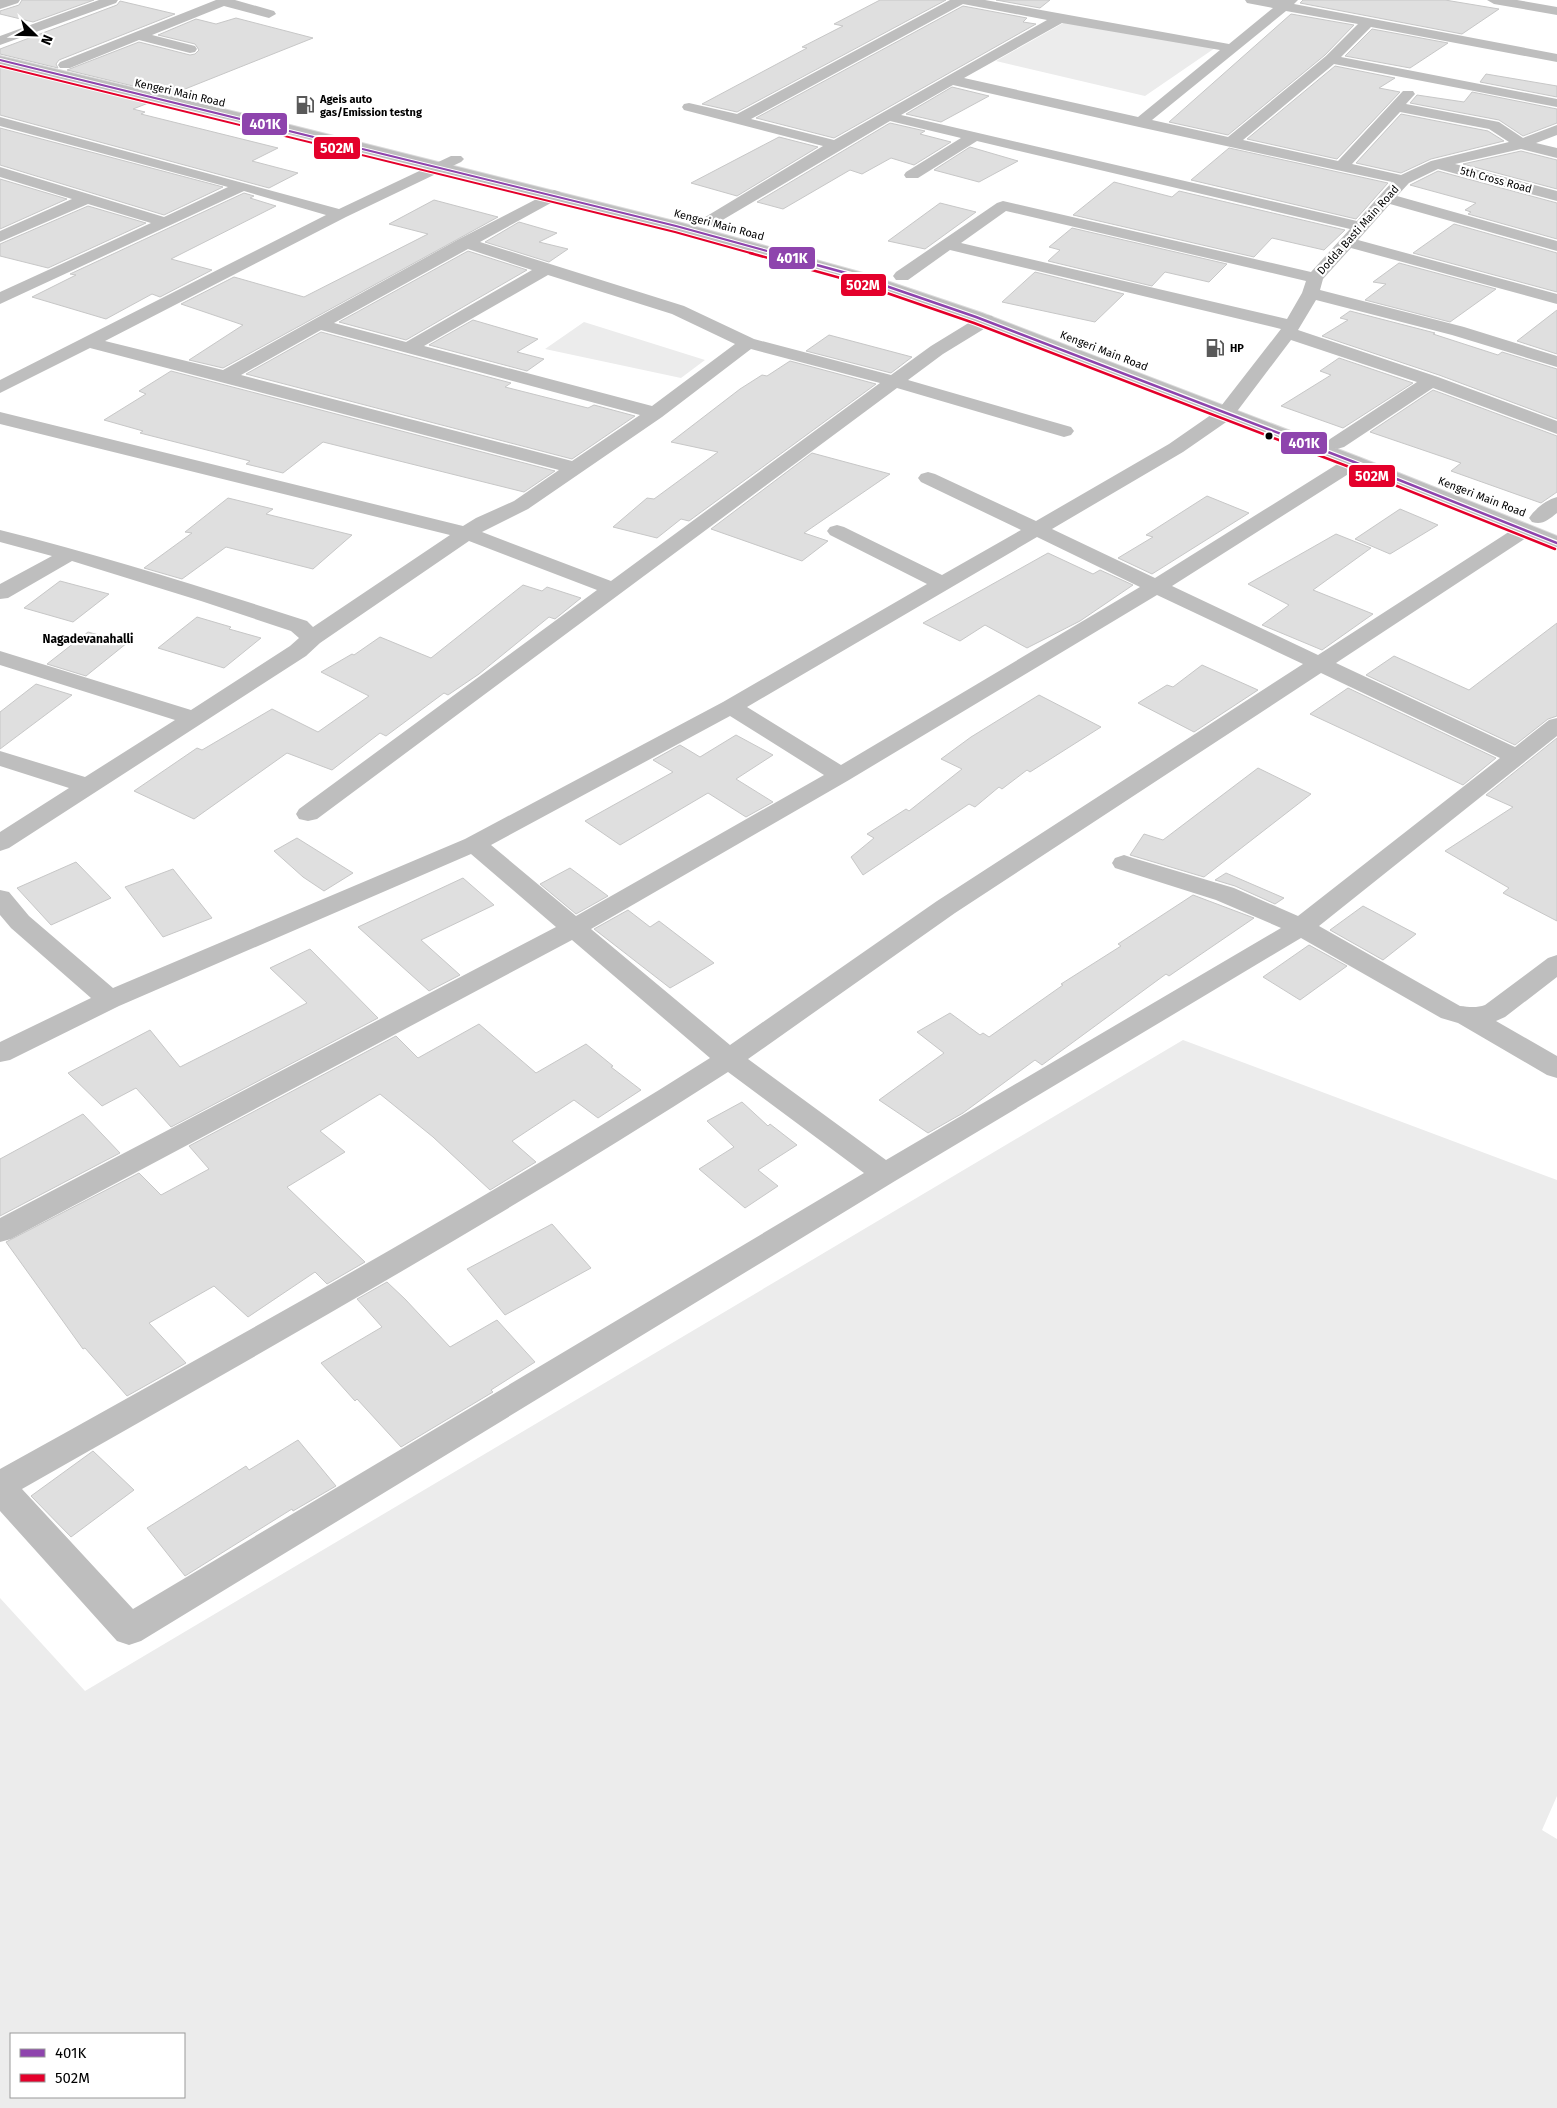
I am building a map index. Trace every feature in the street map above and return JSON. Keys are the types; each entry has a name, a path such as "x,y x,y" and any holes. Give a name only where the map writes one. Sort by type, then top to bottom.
{"street":[{"path":"0,4 13,0"},
{"path":"0,42 111,0"},
{"path":"739,119 960,0"},
{"path":"964,0 1060,19 1230,48"},
{"path":"1252,0 1287,3 1368,22 1557,58"},
{"path":"1494,0 1512,1 1557,11"},
{"path":"65,65 225,1 269,14"},
{"path":"1139,123 1287,3"},
{"path":"708,222 836,145 1060,19"},
{"path":"1231,142 1331,59 1368,22"},
{"path":"138,36 190,49"},
{"name":"Kengeri Main Road","path":"2,58 65,65 456,159 708,222 902,276 1230,408 1354,462 1540,525"},
{"name":"Kengeri Main Road","path":"2,58 554,195 797,258 986,320 1034,341 1230,408 1337,442 1540,525 1557,543"},
{"path":"1331,59 1557,103"},
{"path":"1341,167 1424,76"},
{"path":"952,80 1139,123 1403,180"},
{"path":"689,107 836,145"},
{"path":"1396,107 1494,125 1521,144 1557,154"},
{"path":"888,116 1360,227"},
{"path":"0,121 340,214"},
{"name":"Dodda Basti Main Road","path":"0,1053 110,1000 474,844 731,707 1176,448 1230,408 1290,330 1313,285 1347,242 1403,180 1436,164 1521,144 1557,130"},
{"path":"912,176 975,136"},
{"path":"0,388 340,214 456,159"},
{"name":"5th Cross Road","path":"1436,164 1557,196"},
{"path":"0,172 165,222"},
{"path":"0,299 242,186"},
{"path":"225,376 554,195"},
{"path":"1,236 88,198"},
{"path":"1387,198 1557,246"},
{"path":"902,276 1003,206 1313,285 1557,362"},
{"path":"1347,242 1557,299"},
{"path":"465,243 678,310 748,343 896,382 1064,431"},
{"path":"946,244 1290,330 1557,428"},
{"path":"408,348 547,268"},
{"path":"308,814 896,382 936,350 986,320"},
{"path":"318,324 655,414"},
{"path":"88,342 575,468"},
{"path":"0,842 298,651 312,638 482,522 521,505 655,414 748,343"},
{"path":"1337,442 1431,382"},
{"path":"0,418 467,533 613,589"},
{"path":"0,1231 574,928 841,775 1155,587 1354,462"},
{"path":"928,478 1516,757"},
{"path":"1557,502 1540,525 1319,664 946,907 729,1060 636,1118 325,1302 0,1487 129,1630 885,1174 1301,927 1557,725"},
{"path":"837,532 943,584"},
{"path":"0,536 70,554 209,596 299,626 312,638"},
{"path":"0,593 70,554"},
{"path":"0,658 193,718"},
{"path":"731,707 841,775"},
{"path":"0,758 88,786"},
{"path":"474,844 729,1060 885,1174"},
{"path":"1124,863 1225,894 1301,927 1451,1012 1468,1017 1557,1068"},
{"path":"0,898 10,926 110,1000"},
{"path":"1468,1017 1484,1016 1495,1011 1557,964"}],"shaded area":[{"path":"1065,22 1215,48 1145,96 996,61"},
{"path":"584,322 705,360 681,378 545,349"},
{"path":"1183,1040 1557,1180 1557,1796 1542,1830 1557,1839 1557,2108 0,2108 0,1598 85,1691"}],"building":[{"path":"22,0 94,0 33,22 0,14 0,11 19,5"},
{"path":"880,0 946,0 737,112 702,104 807,48 802,47 843,26 834,24"},
{"path":"996,0 1050,0 1040,8"},
{"path":"1303,0 1445,0 1499,9 1462,34 1300,3"},
{"path":"120,1 175,14 59,60 56,64 58,68 0,54 0,49 117,5"},
{"path":"963,6 1027,18 1023,22 1036,24 834,138 756,118"},
{"path":"1291,14 1354,25 1325,55 1228,135 1169,122"},
{"path":"236,18 313,38 170,95 67,70 139,42 190,55 195,54 199,50 195,44 158,35 196,19 216,24"},
{"path":"1372,29 1448,43 1410,68 1345,56"},
{"path":"0,66 151,102 133,109 145,112 141,114 278,148 252,161 298,173 269,188 0,115"},
{"path":"1335,66 1395,78 1379,88 1400,92 1337,159 1247,139"},
{"path":"1486,74 1557,86 1557,97 1480,82"},
{"path":"952,87 989,96 941,122 906,114"},
{"path":"1472,92 1557,109 1557,123 1523,136 1499,120 1410,103 1417,95 1464,102"},
{"path":"1401,114 1488,131 1504,141 1431,159 1401,173 1356,163"},
{"path":"890,123 925,131 920,134 951,142 914,165 891,158 862,174 850,170 783,209 757,202"},
{"path":"0,128 223,187 164,215 0,165"},
{"path":"779,137 818,147 737,196 691,183"},
{"path":"970,147 1018,161 979,182 934,170"},
{"path":"1229,148 1388,183 1356,219 1191,180"},
{"path":"1521,151 1557,160 1557,189 1463,164"},
{"path":"1438,171 1557,203 1557,239 1468,214 1471,212 1465,210 1476,203 1410,185"},
{"path":"0,179 67,199 0,229"},
{"path":"1114,182 1172,197 1179,191 1345,230 1324,250 1272,238 1254,257 1073,215"},
{"path":"244,193 254,196 250,198 276,206 171,259 212,270 160,297 152,294 106,319 32,297 76,275 70,274"},
{"path":"434,200 498,217 223,368 189,360 243,325 181,304 234,277 304,297 428,234 389,224"},
{"path":"940,203 976,212 925,249 888,241"},
{"path":"88,206 146,223 48,268 0,256 0,244"},
{"path":"519,222 557,233 539,242 568,249 549,262 485,242"},
{"path":"1454,224 1557,253 1557,292 1413,253"},
{"path":"1072,228 1227,264 1209,282 1165,272 1152,286 1048,261 1060,250 1049,247"},
{"path":"468,251 527,270 406,340 339,322"},
{"path":"1399,263 1496,289 1450,322 1365,300 1386,284 1373,282"},
{"path":"1035,272 1124,294 1095,322 1002,302"},
{"path":"1557,310 1557,354 1517,341"},
{"path":"1350,311 1435,333 1433,334 1498,355 1502,352 1557,369 1557,419 1439,375 1322,336 1348,320 1340,318"},
{"path":"473,320 538,339 517,352 544,359 527,371 429,345"},
{"path":"321,332 511,383 505,387 588,408 594,405 635,416 572,459 246,374"},
{"path":"829,335 912,357 891,373 806,351"},
{"path":"1339,358 1413,383 1343,428 1281,406 1331,375 1320,371"},
{"path":"790,361 876,384 689,521 681,519 657,538 613,527 647,498 654,499 718,452 671,442 740,389 762,375 767,376"},
{"path":"171,371 555,471 524,492 323,442 283,473 246,464 250,461 140,433 143,431 104,420 146,394 139,391"},
{"path":"1433,390 1557,436 1557,492 1541,503 1451,471 1461,463 1370,432"},
{"path":"812,453 890,474 804,533 828,541 802,561 711,529"},
{"path":"1207,496 1249,513 1152,574 1118,558 1153,537 1146,535"},
{"path":"228,498 273,509 266,514 352,535 313,569 226,547 182,579 144,568 192,533 185,532"},
{"path":"1400,509 1438,525 1390,554 1355,539"},
{"path":"1336,534 1371,548 1313,590 1373,614 1322,650 1262,625 1289,605 1248,584"},
{"path":"1048,553 1093,574 1100,570 1133,585 1080,621 1027,648 985,625 960,641 923,623"},
{"path":"60,581 109,594 73,622 24,608"},
{"path":"523,585 542,591 547,587 581,598 555,619 549,617 479,674 448,695 444,693 386,736 380,733 332,770 287,753 194,819 134,791 197,748 202,750 272,709 318,732 369,696 321,672 352,654 354,655 380,637 431,658"},
{"path":"197,617 261,638 224,668 158,648"},
{"path":"1557,623 1557,716 1548,719 1515,745 1366,675 1394,656 1469,690"},
{"path":"88,632 127,643 86,676 47,664"},
{"path":"1202,665 1258,690 1194,732 1138,703 1167,685 1173,687"},
{"path":"36,684 72,695 0,749 0,712"},
{"path":"1348,688 1496,758 1463,785 1310,714"},
{"path":"1039,695 1101,727 1030,772 1027,770 1002,789 999,787 975,807 969,804 863,875 851,857 874,838 867,834 906,809 909,811 962,769 941,759 971,737"},
{"path":"736,735 773,755 736,779 773,802 746,817 708,793 620,845 585,821 673,772 653,760 680,745 700,757"},
{"path":"1557,738 1557,921 1503,893 1509,888 1445,851 1513,807 1486,795"},
{"path":"1258,768 1311,794 1204,877 1130,855 1144,834 1163,840"},
{"path":"297,838 353,873 324,891 303,877 274,851"},
{"path":"76,862 111,898 51,925 17,888"},
{"path":"570,868 608,896 576,914 540,884"},
{"path":"173,869 212,918 163,937 125,887"},
{"path":"1226,873 1284,898 1275,904 1235,886 1215,880"},
{"path":"463,878 494,905 421,940 460,975 429,991 358,927"},
{"path":"1193,895 1254,918 1169,976 1166,974 1042,1065 1035,1060 963,1113 928,1133 879,1100 944,1053 917,1032 950,1013 980,1035 983,1033 989,1037 1063,985 1061,984 1121,946 1118,944"},
{"path":"1363,906 1416,934 1383,960 1330,930"},
{"path":"628,910 650,927 659,921 714,963 670,988 594,929"},
{"path":"1309,945 1347,966 1300,1000 1263,977"},
{"path":"310,949 378,1018 171,1127 136,1088 102,1106 68,1073 150,1030 180,1067 307,1003 270,968"},
{"path":"479,1024 536,1073 586,1044 613,1066 611,1067 641,1090 598,1118 574,1100 512,1141 536,1162 490,1190 433,1137 380,1094 320,1131 345,1152 287,1187 365,1262 327,1284 315,1272 248,1317 214,1286 149,1323 186,1363 127,1396 85,1348 83,1349 6,1242 139,1173 161,1195 209,1169 189,1146 396,1036 418,1058"},
{"path":"742,1102 768,1126 770,1124 797,1145 758,1170 778,1186 745,1208 699,1169 734,1147 707,1121"},
{"path":"83,1114 120,1153 0,1216 0,1159"},
{"path":"552,1224 591,1268 505,1315 467,1269"},
{"path":"387,1282 450,1347 497,1320 535,1362 491,1390 493,1392 401,1447 357,1399 355,1401 321,1363 382,1327 357,1299"},
{"path":"298,1440 336,1486 293,1511 292,1509 185,1576 147,1528 246,1466 249,1470"},
{"path":"93,1451 134,1490 71,1537 31,1496"}],"transit line":[{"name":"401K","path":"0,60 676,226 857,276 976,317 1354,462 1557,543"},
{"name":"502M","path":"0,66 675,232 855,282 974,323 1352,468 1555,549"}],"place":[{"name":"Ageis auto gas/Emission testng","path":"305,105"},
{"name":"HP","path":"1215,348"}],"district":[{"name":"Nagadevanahalli","path":"88,639"}]}
